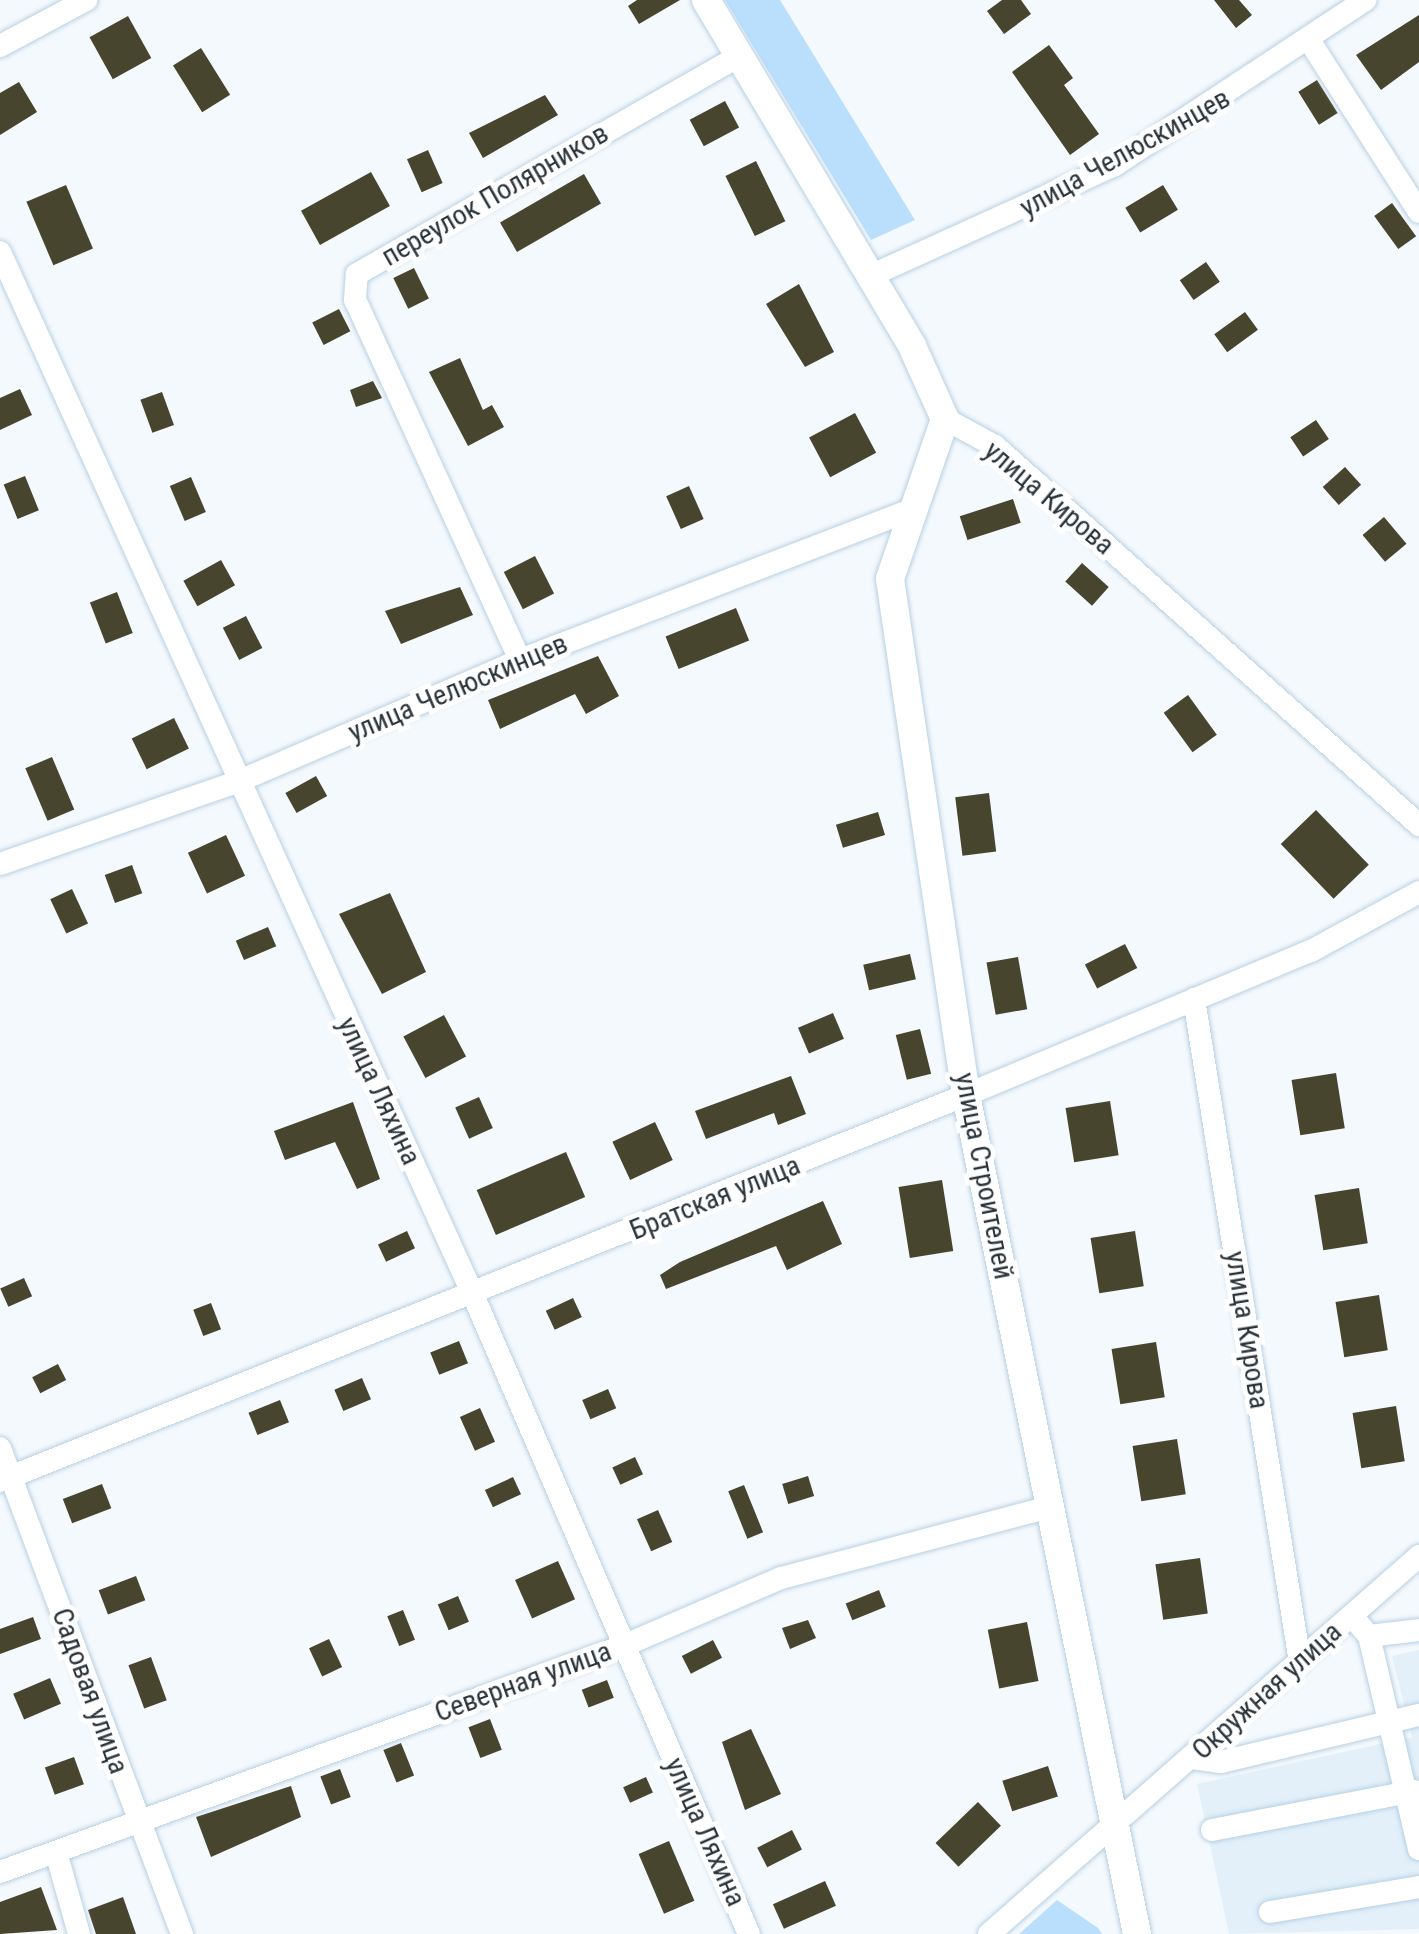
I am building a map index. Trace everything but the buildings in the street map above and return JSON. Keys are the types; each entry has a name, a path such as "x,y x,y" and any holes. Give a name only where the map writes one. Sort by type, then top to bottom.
{"main road":[{"path":"706,0 868,277 945,419"},
{"name":"улица Строителей","path":"945,419 890,579 966,1096 1137,1934"}],"street":[{"path":"0,46 86,0"},
{"name":"улица Челюскинцев","path":"868,277 1115,165 1310,40 1365,0"},
{"path":"1310,40 1419,212"},
{"name":"переулок Полярников","path":"520,660 354,300 357,274 740,56"},
{"name":"улица Ляхина","path":"0,252 474,1296 749,1934"},
{"name":"улица Кирова","path":"945,419 995,446 1419,825"},
{"name":"улица Челюскинцев","path":"0,864 238,782 520,660 914,508"},
{"name":"Братская улица","path":"5,1479 474,1296 966,1096 1311,951 1419,892"},
{"name":"улица Кирова","path":"1194,998 1300,1662"},
{"name":"Садовая улица","path":"0,1448 5,1479 182,1934"},
{"name":"Северная улица","path":"0,1872 623,1646 781,1578 1050,1507"},
{"name":"Окружная улица","path":"989,1934 1419,1556"},
{"path":"1352,1616 1369,1636 1385,1722 1411,1791 1419,1848"},
{"path":"1369,1636 1419,1630"},
{"path":"1192,1758 1221,1762 1419,1715"},
{"path":"1212,1830 1411,1791"},
{"path":"56,1852 79,1934"},
{"path":"1270,1912 1419,1887"}],"shaded area":[{"path":"725,0 780,0 915,220 871,240"},
{"path":"1419,1650 1419,1929 1229,1934 1197,1784 1412,1737 1392,1656"},
{"path":"1057,1900 1098,1928 1102,1934 1019,1934"}]}
